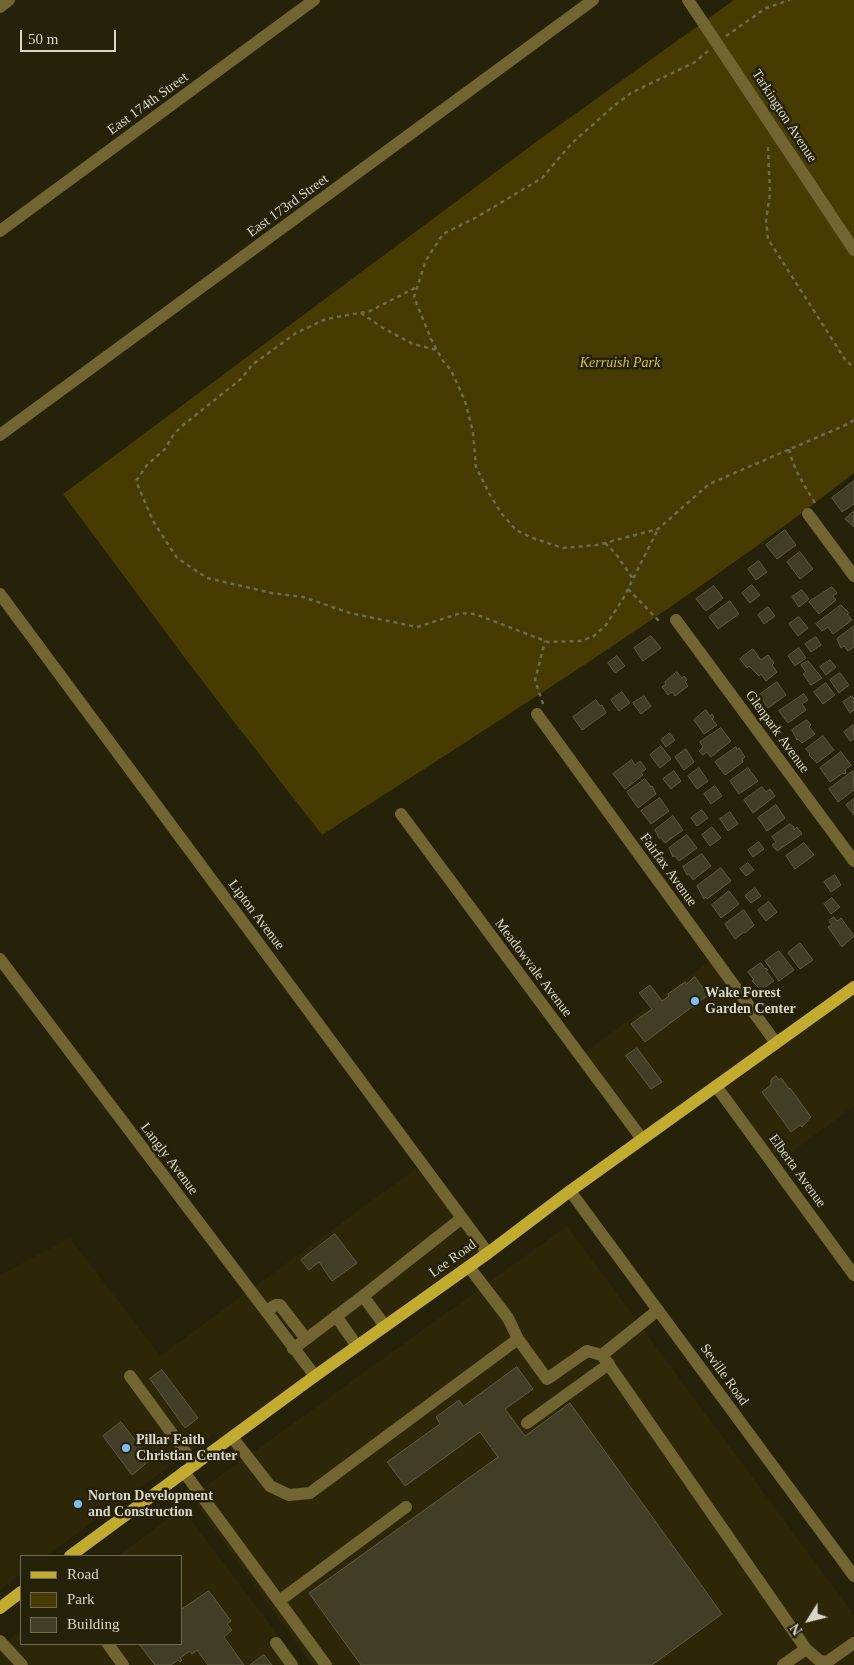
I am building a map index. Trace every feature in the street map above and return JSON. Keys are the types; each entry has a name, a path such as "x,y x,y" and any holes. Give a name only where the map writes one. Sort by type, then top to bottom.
{"main road":[{"name":"Lee Road","path":"71,1555 315,1376 469,1267 570,1191 854,986"},
{"path":"0,1608 20,1593"}],"street":[{"path":"0,7 9,0"},
{"name":"East 174th Street","path":"0,231 314,0"},
{"name":"East 173rd Street","path":"0,435 593,0"},
{"name":"Tarkington Avenue","path":"688,0 854,250"},
{"path":"808,514 854,576"},
{"name":"Lipton Avenue","path":"0,594 488,1253"},
{"name":"Glenpark Avenue","path":"676,620 854,861"},
{"name":"Fairfax Avenue","path":"541,711 776,1043"},
{"name":"Meadowvale Avenue","path":"401,814 642,1139"},
{"name":"Langly Avenue","path":"0,959 315,1376"},
{"name":"Elberta Avenue","path":"716,1086 854,1275"},
{"name":"Seville Road","path":"570,1191 854,1576"},
{"path":"293,1349 462,1218"},
{"path":"469,1267 508,1318 518,1338 547,1379 588,1352 605,1359 806,1649 820,1661 827,1662 854,1643"},
{"path":"363,1296 385,1326"},
{"path":"266,1311 276,1305 280,1305 306,1339"},
{"path":"527,1423 605,1359 658,1310"},
{"path":"336,1316 357,1346"},
{"path":"232,1437 270,1486 288,1495 310,1493 518,1338"},
{"path":"130,1376 195,1464"},
{"path":"184,1472 326,1665"},
{"path":"279,1602 406,1507"},
{"path":"0,1642 22,1665"},
{"path":"276,1643 292,1665"},
{"path":"109,1645 123,1665"},
{"path":"783,1665 806,1649"}],"path":[{"path":"726,36 766,8 790,0"},
{"path":"658,529 605,543 563,548 530,537 516,530 502,514 476,467 473,432 465,401 451,370 437,350 414,297 426,260 443,234 477,217 542,178 572,142 615,104 631,93 695,62 704,54"},
{"path":"768,147 770,193 766,220 768,239 846,361 854,368"},
{"path":"416,288 370,311 326,319 296,333 252,365 241,379 174,434 165,448 147,466 136,481 153,521 177,558 207,578 272,593 303,597 357,615 417,626 460,612 475,614 545,641 581,641 594,636 606,625 628,589 658,529 709,484 854,420"},
{"path":"361,313 383,328 414,344 437,350"},
{"path":"790,449 793,464 807,492 821,509"},
{"path":"605,543 616,554 633,579"},
{"path":"628,589 661,623"},
{"path":"541,711 535,680 545,641"}],"shaded area":[{"path":"714,958 776,1043 854,987 854,1106 774,1165 716,1086 642,1139 580,1056"},
{"path":"422,1164 488,1253 222,1445 214,1434 47,1555 20,1555 20,1575 0,1590 0,1275 70,1238 160,1356"},
{"path":"567,1226 854,1615 854,1665 312,1665 191,1497"},
{"path":"182,1508 301,1665 0,1665 0,1646 20,1631 20,1645 182,1645 182,1555 119,1555"}],"green space":[{"name":"Kerruish Park","path":"734,0 854,0 854,473 790,522 659,615 322,835 193,669 63,494 536,142"}],"building":[{"path":"854,481 854,504 842,512 832,498"},
{"path":"854,511 854,527 845,519"},
{"path":"785,530 796,545 777,559 766,545"},
{"path":"800,552 813,569 800,579 787,562"},
{"path":"759,561 767,572 756,580 748,569"},
{"path":"752,585 760,595 750,603 742,593"},
{"path":"714,586 723,598 706,611 696,599"},
{"path":"832,587 837,593 833,596 836,600 819,614 809,602"},
{"path":"802,590 809,599 799,607 792,597"},
{"path":"730,601 739,614 718,629 709,617"},
{"path":"841,605 849,613 847,614 852,620 833,634 828,627 822,631 816,624"},
{"path":"768,607 775,616 764,624 758,615"},
{"path":"799,617 808,628 798,636 789,624"},
{"path":"854,626 854,647 848,651 844,646 841,648 837,639"},
{"path":"651,636 661,648 643,661 634,648"},
{"path":"816,637 821,645 811,652 805,644"},
{"path":"799,648 806,658 795,666 788,656"},
{"path":"753,649 761,660 768,655 774,663 772,665 777,672 766,681 761,674 759,676 749,666 747,668 740,659"},
{"path":"617,656 625,666 615,673 608,663"},
{"path":"830,660 836,667 826,675 820,667"},
{"path":"808,661 822,678 811,685 803,674 806,672 801,665"},
{"path":"677,672 682,678 684,676 688,686 675,696 672,692 668,695 662,687"},
{"path":"840,673 849,685 839,693 830,680"},
{"path":"777,682 786,695 768,708 759,695"},
{"path":"826,683 835,695 823,704 814,692"},
{"path":"622,692 630,703 619,711 611,700"},
{"path":"804,694 808,700 802,704 806,710 788,723 779,711"},
{"path":"644,696 651,706 641,714 633,703"},
{"path":"852,696 854,698 854,710 850,713 843,702"},
{"path":"596,700 600,706 602,705 606,713 582,730 573,717"},
{"path":"706,710 710,716 712,714 714,717 712,719 717,725 704,734 694,720"},
{"path":"807,720 811,725 809,727 815,734 802,743 797,740 792,730"},
{"path":"853,725 854,739 850,741 844,732"},
{"path":"721,728 731,741 711,757 707,752 703,755 699,751 703,747 700,742"},
{"path":"670,733 675,740 666,747 661,740"},
{"path":"823,736 834,750 817,763 806,749"},
{"path":"661,746 671,759 660,768 650,755"},
{"path":"736,747 737,750 739,748 745,757 742,759 743,762 725,775 715,762"},
{"path":"686,749 694,762 684,770 675,757"},
{"path":"841,752 851,765 845,770 846,773 830,782 820,768"},
{"path":"632,760 635,765 640,761 646,769 641,773 643,775 625,789 613,774"},
{"path":"699,768 708,781 697,789 688,776"},
{"path":"748,768 758,781 739,794 730,781"},
{"path":"674,771 681,781 671,789 663,779"},
{"path":"853,771 854,790 838,802 829,789"},
{"path":"645,779 652,786 656,794 638,808 627,792"},
{"path":"715,786 722,796 711,804 704,794"},
{"path":"762,787 766,792 770,789 775,796 753,813 744,800"},
{"path":"660,798 669,811 651,824 641,811"},
{"path":"854,799 854,815 846,805"},
{"path":"776,805 785,818 767,831 758,818"},
{"path":"702,810 708,818 697,826 691,818"},
{"path":"730,812 738,824 728,831 720,819"},
{"path":"673,816 683,830 665,843 659,838 655,830"},
{"path":"790,824 794,827 794,830 797,827 802,834 777,851 772,845 776,842 772,837"},
{"path":"712,827 721,838 710,846 702,835"},
{"path":"687,835 697,848 679,861 675,856 673,857 669,848"},
{"path":"759,842 764,849 753,857 748,850"},
{"path":"804,843 814,855 795,869 786,856"},
{"path":"702,854 711,866 693,880 689,874 687,875 683,867"},
{"path":"748,863 754,870 746,876 740,869"},
{"path":"721,868 731,881 707,899 706,897 704,899 697,886"},
{"path":"835,875 841,885 831,892 824,882"},
{"path":"755,888 761,896 751,903 745,896"},
{"path":"729,891 739,904 721,918 712,905"},
{"path":"832,898 840,907 831,914 824,904"},
{"path":"769,902 777,912 766,921 758,910"},
{"path":"744,910 754,925 735,939 725,924"},
{"path":"834,917 837,921 841,918 854,936 842,947 828,927 832,925 829,921"},
{"path":"800,943 813,960 800,969 788,953"},
{"path":"779,951 794,970 779,981 765,961"},
{"path":"761,963 768,970 766,971 774,981 761,990 752,981 754,980 748,972"},
{"path":"695,977 708,995 645,1042 631,1024 652,1009 639,993 650,985 662,1001 669,996 668,994"},
{"path":"637,1048 662,1082 651,1089 626,1056"},
{"path":"776,1076 779,1080 781,1078 790,1088 811,1117 802,1127 800,1125 791,1132 762,1092 771,1085 771,1080"},
{"path":"335,1234 357,1263 332,1281 319,1262 309,1270 301,1260"},
{"path":"517,1367 533,1389 505,1409 525,1436 570,1403 722,1614 652,1665 361,1665 309,1593 498,1457 480,1432 405,1486 387,1462 440,1424 436,1417 459,1400 463,1406"},
{"path":"162,1370 198,1418 185,1428 150,1379"},
{"name":"Pillar Faith Christian Center","path":"121,1422 150,1460 132,1475 103,1436"},
{"path":"209,1591 231,1621 227,1624 232,1630 224,1637 244,1665 208,1665 197,1650 192,1654 190,1651 180,1658 182,1660 180,1662 178,1660 171,1665 155,1665 140,1645 182,1645 182,1609"},
{"path":"264,1655 272,1665 250,1665"}],"place":[{"name":"Wake Forest Garden Center","path":"695,1001"},
{"name":"Pillar Faith Christian Center","path":"126,1448"},
{"name":"Norton Development and Construction","path":"78,1504"}]}
